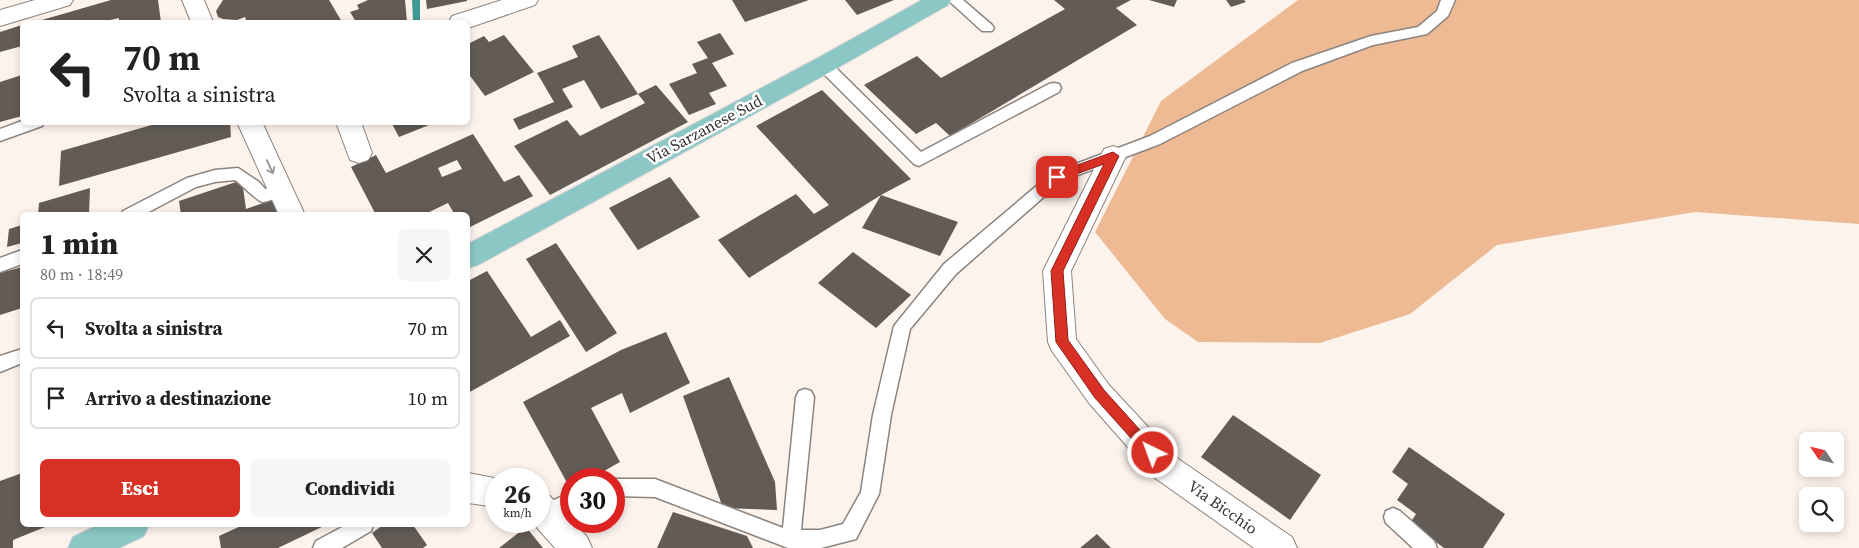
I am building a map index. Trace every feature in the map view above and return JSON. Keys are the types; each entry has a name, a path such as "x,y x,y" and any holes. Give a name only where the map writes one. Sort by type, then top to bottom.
{"main road":[{"name":"Via Sarzanese Sud","path":"470,256 824,65 940,0"},
{"path":"84,548 129,527"}],"street":[{"path":"0,18 62,0"},
{"path":"193,0 201,20"},
{"path":"466,20 527,0"},
{"path":"250,125 291,212"},
{"path":"349,125 359,154"},
{"name":"Via Bicchio","path":"1113,156 1057,271 1062,342 1099,394 1166,468 1281,548"},
{"path":"470,488 485,490"},
{"path":"552,507 576,548"}],"lane":[{"path":"955,0 987,28"},
{"path":"625,487 655,488 791,540 820,539 849,532 870,494 882,415 902,326 950,268 1057,177 1155,140 1297,67 1371,41 1422,31 1443,13 1448,0"},
{"path":"824,65 919,160 1054,88"},
{"path":"0,135 28,125"},
{"path":"134,212 192,182 215,176 238,174 254,186 262,196 280,190"},
{"path":"0,265 20,258"},
{"path":"0,364 20,357"},
{"path":"791,540 805,397"},
{"path":"1393,517 1427,548"},
{"path":"324,548 361,527"}],"shaded area":[{"path":"1298,0 1859,0 1859,224 1695,212 1497,245 1410,314 1320,343 1198,342 1165,319 1095,232 1161,101"}],"building":[{"path":"111,0 158,0 161,20 119,20 119,18 110,20 42,20"},
{"path":"223,0 329,0 341,20 246,20 245,17 237,20 223,19 218,17 216,11"},
{"path":"368,0 405,0 407,20 355,20 350,12 359,9 357,5"},
{"path":"426,0 467,0 467,1 427,9"},
{"path":"732,0 809,0 745,22"},
{"path":"845,0 894,0 857,15"},
{"path":"1054,0 1131,0 1116,8 1137,25 950,136 936,123 916,134 864,85 917,56 941,78 1065,9"},
{"path":"1149,0 1177,0 1174,7"},
{"path":"1226,0 1244,0 1246,2 1231,7"},
{"path":"20,26 20,47 0,52 0,32"},
{"path":"720,33 734,54 712,63 727,86 709,93 716,104 689,115 669,84 697,73 692,64 708,58 697,42"},
{"path":"504,35 534,72 485,96 470,76 470,43 484,36 489,42"},
{"path":"599,35 638,94 601,109 584,80 562,89 573,107 519,130 513,119 554,102 537,73 578,57 572,46"},
{"path":"20,76 20,117 0,122 0,82"},
{"path":"656,85 688,122 550,195 514,146 567,120 580,136 645,103 638,94"},
{"path":"822,90 911,179 881,195 749,278 718,240 796,194 814,214 829,205 756,126"},
{"path":"152,125 230,125 231,137 59,186 61,151"},
{"path":"393,125 429,125 399,137"},
{"path":"473,134 504,182 519,175 533,196 470,227 470,212 453,212 448,203 429,212 374,212 351,167 376,155 386,173","holes":["457,160 462,169 442,177 438,168"]},
{"path":"670,177 700,217 638,250 609,208"},
{"path":"242,180 246,209 277,198 280,212 181,212 179,201"},
{"path":"90,188 89,212 38,212 39,203"},
{"path":"881,195 958,222 940,256 862,228"},
{"path":"20,226 20,244 7,247 9,229"},
{"path":"556,243 617,333 586,352 526,259"},
{"path":"853,252 911,295 876,328 818,283"},
{"path":"20,268 20,309 0,315 0,273"},
{"path":"487,271 531,337 560,320 570,336 470,392 470,280"},
{"path":"666,332 690,383 630,413 622,393 591,408 620,462 609,468 560,468 560,470 523,402 621,350"},
{"path":"729,377 775,482 777,510 723,508 683,396"},
{"path":"1233,415 1321,475 1290,520 1201,457"},
{"path":"1409,447 1505,514 1483,548 1444,548 1410,523 1416,514 1397,500 1408,484 1392,472"},
{"path":"20,474 20,527 45,527 13,540 13,548 0,548 0,481"},
{"path":"673,512 747,536 753,548 657,548"},
{"path":"239,527 322,527 278,548 221,548 219,536"},
{"path":"380,527 414,527 427,545 423,548 382,548 372,533"},
{"path":"518,533 531,533 543,548 499,548"},
{"path":"1097,534 1111,548 1080,548"}],"waterway":[{"path":"416,0 417,20"}],"route":[{"path":"1057,177 1113,156 1110,166 1057,271 1062,342 1099,394 1153,453"}]}
